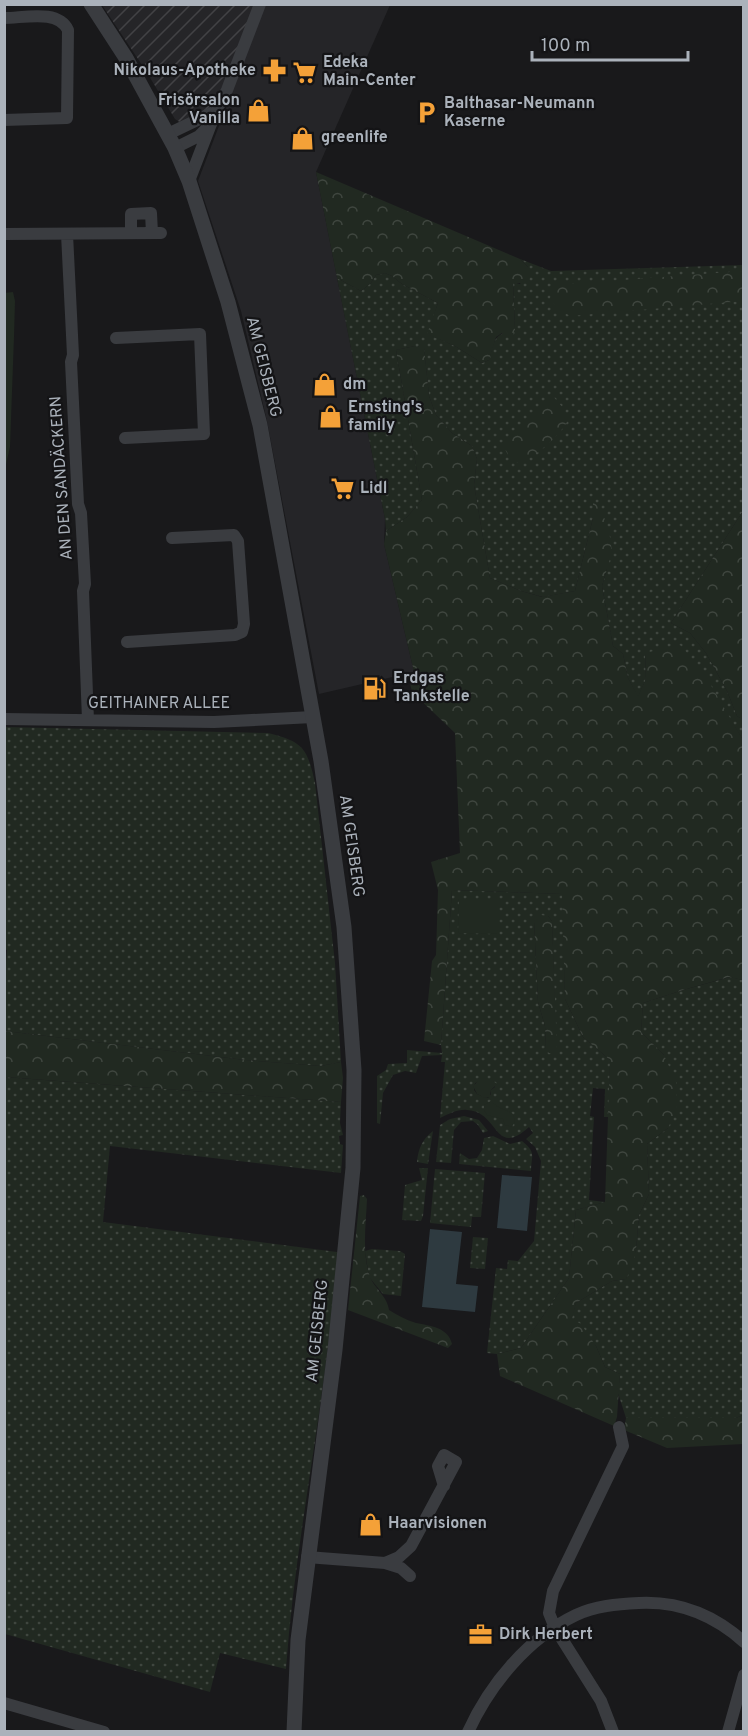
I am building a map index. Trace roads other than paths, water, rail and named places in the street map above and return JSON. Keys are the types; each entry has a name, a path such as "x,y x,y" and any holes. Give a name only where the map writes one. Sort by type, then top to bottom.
{"street":[{"name":"AM GEISBERG","path":"91,4 126,58 171,141 189,181 228,302 260,425 313,717 345,927 354,1070 353,1168 336,1340 307,1557 296,1670 294,1731"},
{"path":"189,181 260,4"},
{"path":"4,18 52,17 59,19 68,30 68,42 67,118 4,120"},
{"path":"171,141 216,111"},
{"path":"171,141 199,136 211,125"},
{"path":"4,234 156,233 151,213 131,214 131,233"},
{"name":"AN DEN SANDÄCKERN","path":"67,234 74,355 71,362 72,405 85,584 83,591 88,720"},
{"path":"116,338 200,334 204,434 125,438"},
{"path":"127,642 235,635 242,632 244,624 238,541 234,535 172,538"},
{"name":"GEITHAINER ALLEE","path":"4,719 214,722 313,717"},
{"path":"613,1731 601,1701 555,1629 549,1613 553,1591 623,1446 619,1427"},
{"path":"385,1563 399,1557 411,1546 444,1486"},
{"path":"307,1557 385,1563 401,1568 410,1576"},
{"path":"468,1731 478,1710 512,1664 542,1636 575,1616 599,1607 658,1603 675,1605 726,1626 744,1642"},
{"path":"728,1731 744,1675"},
{"path":"4,1703 104,1731"}],"place":[{"name":"Nikolaus-Apotheke","path":"274,71"},
{"name":"Edeka Main-Center","path":"305,72"},
{"name":"Frisörsalon Vanilla","path":"258,110"},
{"name":"Balthasar-Neumann Kaserne","path":"426,113"},
{"name":"greenlife","path":"303,138"},
{"name":"dm","path":"325,385"},
{"name":"Ernsting's family","path":"330,417"},
{"name":"Lidl","path":"342,489"},
{"name":"Erdgas Tankstelle","path":"375,688"},
{"name":"Haarvisionen","path":"370,1524"},
{"name":"Dirk Herbert","path":"481,1635"}]}
